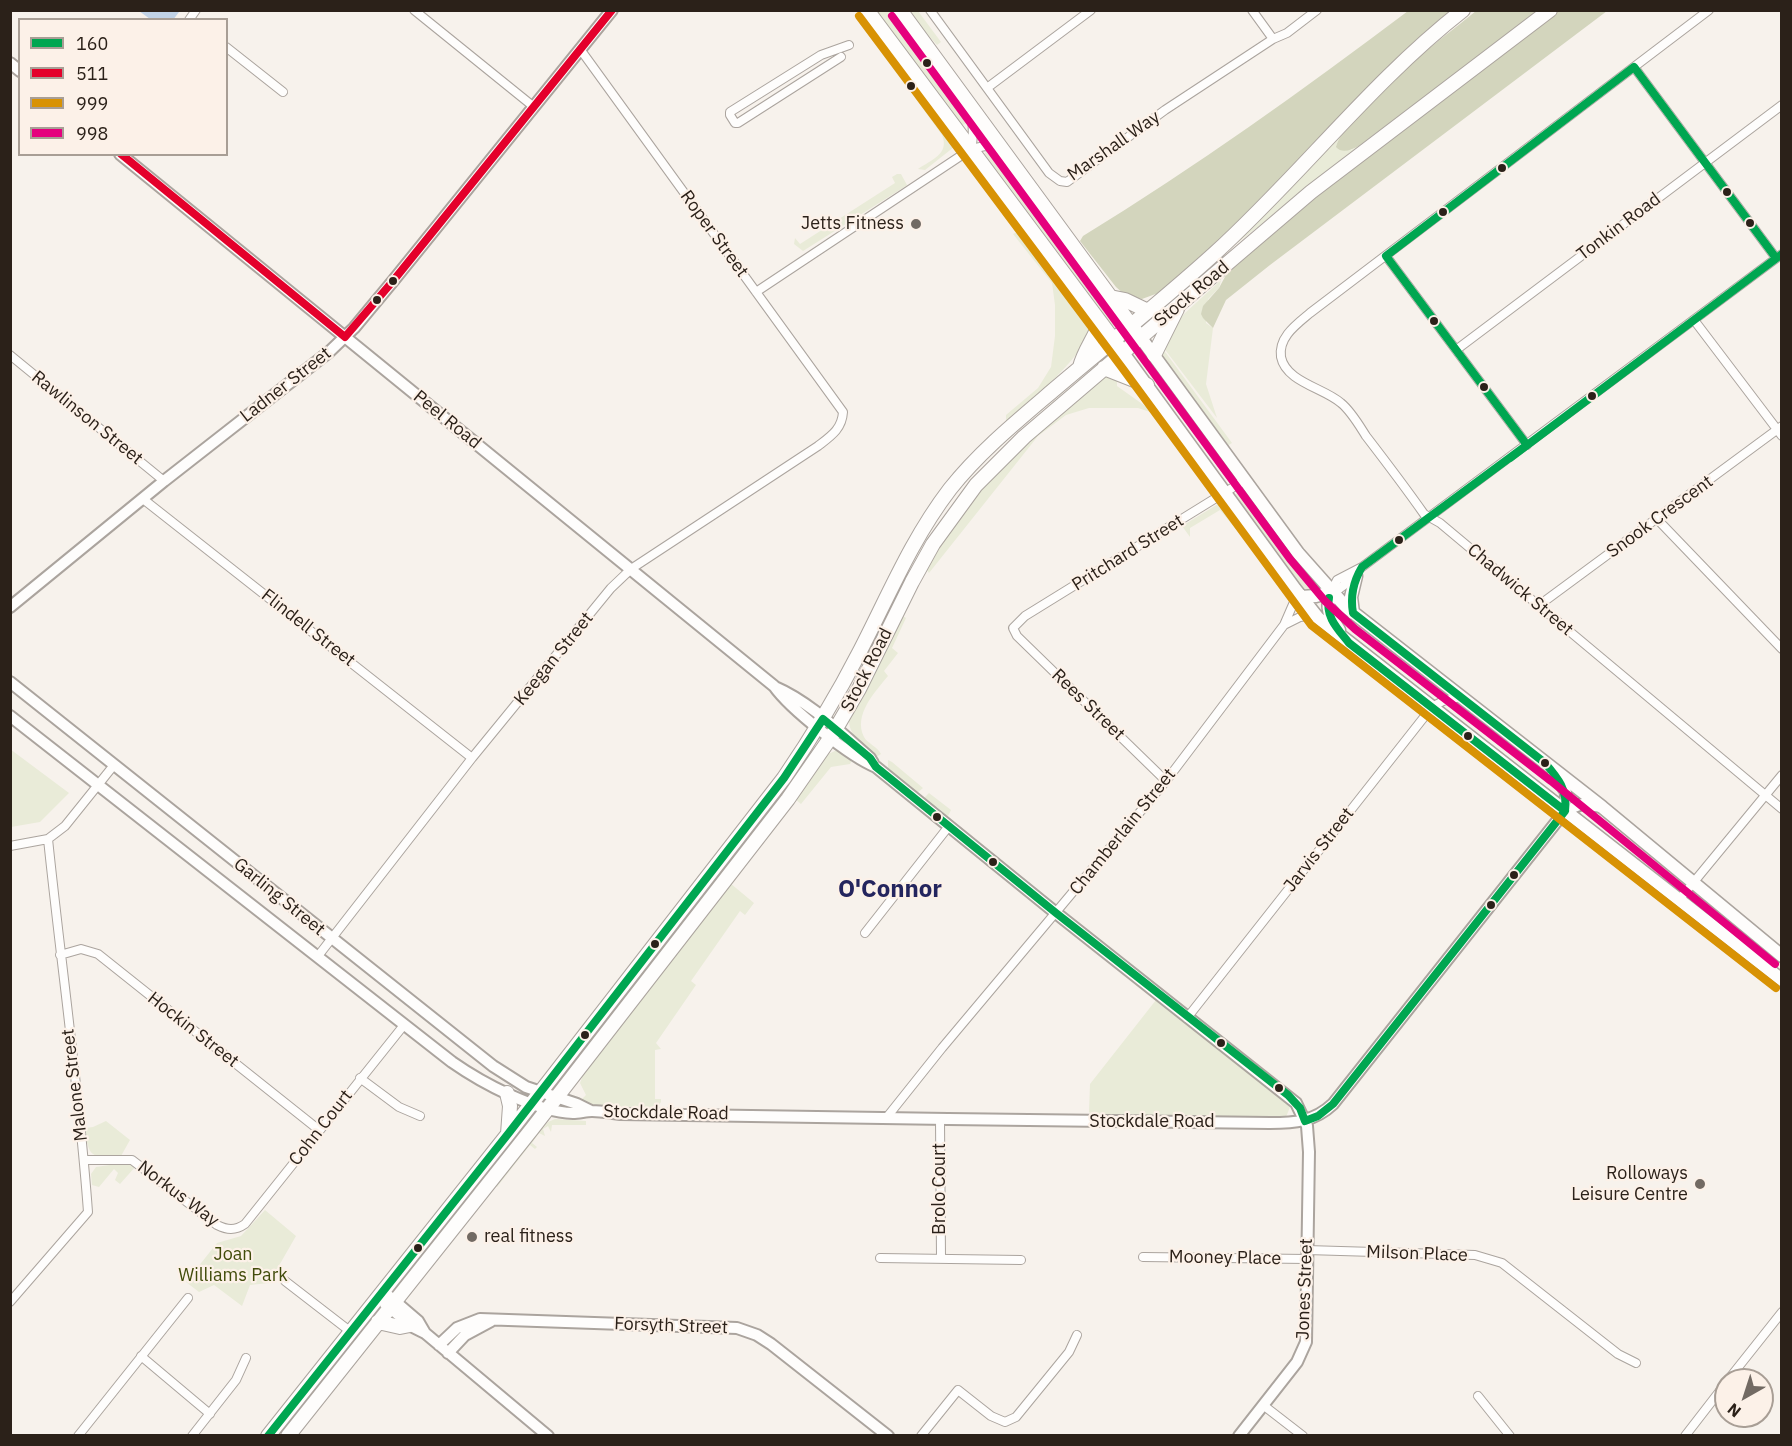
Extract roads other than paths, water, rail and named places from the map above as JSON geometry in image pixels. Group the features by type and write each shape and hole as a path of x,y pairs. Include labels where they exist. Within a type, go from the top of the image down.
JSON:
{"highway":[{"path":"867,10 1123,353"},
{"path":"900,10 1141,338"},
{"name":"Stock Road","path":"268,1436 508,1134 778,785 820,723 861,649 904,561 935,510 983,453 1232,237 1389,74 1463,10"},
{"name":"Stock Road","path":"288,1436 789,799 833,733 864,680 922,562 961,504 1005,455 1311,192 1550,10"},
{"path":"1110,297 1125,300 1148,311"},
{"path":"1154,355 1178,307"},
{"path":"1080,367 1084,353 1096,335 1100,323"},
{"path":"1104,368 1147,385"},
{"path":"507,1093 510,1106 508,1134"},
{"path":"378,1322 400,1327 410,1325"}],"main road":[{"path":"1141,338 1298,553 1353,614 1602,807 1782,956"},
{"path":"1123,353 1315,615 1782,980"},
{"path":"1353,614 1351,591 1359,572"},
{"path":"1298,593 1316,596 1331,592"},
{"path":"1331,592 1327,602 1328,610 1349,643"},
{"path":"1737,944 1740,936 1748,928"}],"street":[{"path":"414,10 534,107"},
{"name":"Ladner Street","path":"10,607 345,337 612,10"},
{"name":"Marshall Way","path":"930,10 1049,173 1060,181 1067,182 1165,110 1273,39 1287,33 1317,10"},
{"path":"987,88 1092,10"},
{"path":"1252,10 1273,39"},
{"path":"1527,445 1386,256 1709,10"},
{"path":"841,57 738,123 735,123 730,115 730,112 821,55 849,45"},
{"path":"228,49 283,92"},
{"name":"Roper Street","path":"580,50 843,412 843,420"},
{"path":"1331,592 1339,589 1431,516 1779,256 1705,163 1634,67"},
{"name":"Tonkin Road","path":"1456,350 1782,105"},
{"path":"971,149 974,134 971,120 973,109"},
{"path":"756,292 971,149 985,146 1003,150"},
{"name":"Peel Road","path":"122,156 774,686 787,692 820,723 870,758 876,767 1056,913 1296,1103 1305,1121"},
{"name":"Chadwick Street","path":"1386,256 1291,330 1284,340 1281,355 1285,368 1300,380 1324,391 1343,404 1424,514 1431,516 1782,809"},
{"path":"1694,320 1780,431"},
{"name":"Rawlinson Street","path":"10,355 164,481"},
{"name":"Keegan Street","path":"318,956 472,758 611,588 631,569 818,447 839,428 843,420"},
{"name":"Snook Crescent","path":"1538,606 1780,431"},
{"name":"Pritchard Street","path":"1013,628 1025,616 1245,480"},
{"name":"Flindell Street","path":"143,499 472,758"},
{"path":"1657,519 1782,649"},
{"name":"Chamberlain Street","path":"887,1117 1166,781 1284,625 1298,593"},
{"path":"1284,625 1300,617 1315,615"},
{"name":"Rees Street","path":"1013,628 1017,636 1166,781"},
{"name":"Garling Street","path":"10,682 331,939 493,1066 526,1087 536,1097"},
{"path":"1432,707 1443,700 1462,697"},
{"name":"Jarvis Street","path":"1187,1018 1432,707"},
{"name":"Garling Street","path":"10,716 458,1067 507,1093 552,1102"},
{"path":"1545,764 1564,788 1567,797 1564,811"},
{"path":"10,846 48,840 65,826 114,765"},
{"path":"1679,900 1782,775"},
{"path":"1564,811 1582,804 1602,807"},
{"name":"Stockdale Road","path":"552,1102 573,1113 591,1111 620,1114 1260,1123 1305,1121 1318,1116 1333,1104 1564,811"},
{"path":"865,933 949,826"},
{"name":"Malone Street","path":"10,1302 88,1212 48,840"},
{"name":"Hockin Street","path":"60,955 81,949 98,954 319,1130"},
{"name":"Cohn Court","path":"236,1229 245,1224 404,1025"},
{"path":"360,1078 399,1107 420,1116"},
{"name":"Brolo Court","path":"940,1119 940,1258"},
{"name":"Jones Street","path":"1239,1436 1297,1362 1306,1342 1310,1152 1305,1121"},
{"name":"Norkus Way","path":"84,1160 132,1160 217,1225 227,1229 236,1229"},
{"name":"Mooney Place","path":"1143,1257 1307,1255"},
{"name":"Milson Place","path":"1307,1255 1476,1255 1502,1263 1618,1354 1636,1363"},
{"name":"Brolo Court","path":"880,1258 1021,1260"},
{"path":"285,1281 351,1332"},
{"path":"380,1295 418,1322 425,1334"},
{"path":"78,1436 188,1298"},
{"path":"392,1304 410,1325 439,1345 548,1436"},
{"path":"1737,1368 1782,1312"},
{"name":"Forsyth Street","path":"439,1345 457,1328 480,1319 724,1327 746,1331 771,1344 888,1436"},
{"path":"448,1353 465,1335 491,1321"},
{"path":"921,1436 958,1390 991,1416 1005,1422 1016,1417 1069,1352 1077,1335"},
{"path":"141,1356 210,1414"},
{"path":"192,1436 236,1380 246,1358"},
{"path":"1478,1396 1510,1436"},
{"path":"1685,1436 1714,1398"},
{"path":"1263,1404 1303,1436"}],"water":[{"path":"177,10 179,12 174,18 149,18 139,11"}],"place":[{"name":"Jetts Fitness","path":"916,224"},
{"name":"Rolloways Leisure Centre","path":"1700,1184"},
{"name":"real fitness","path":"472,1237"}],"district":[{"name":"O'Connor","path":"890,890"}],"park label":[{"name":"Joan Williams Park","path":"233,1265"}]}
